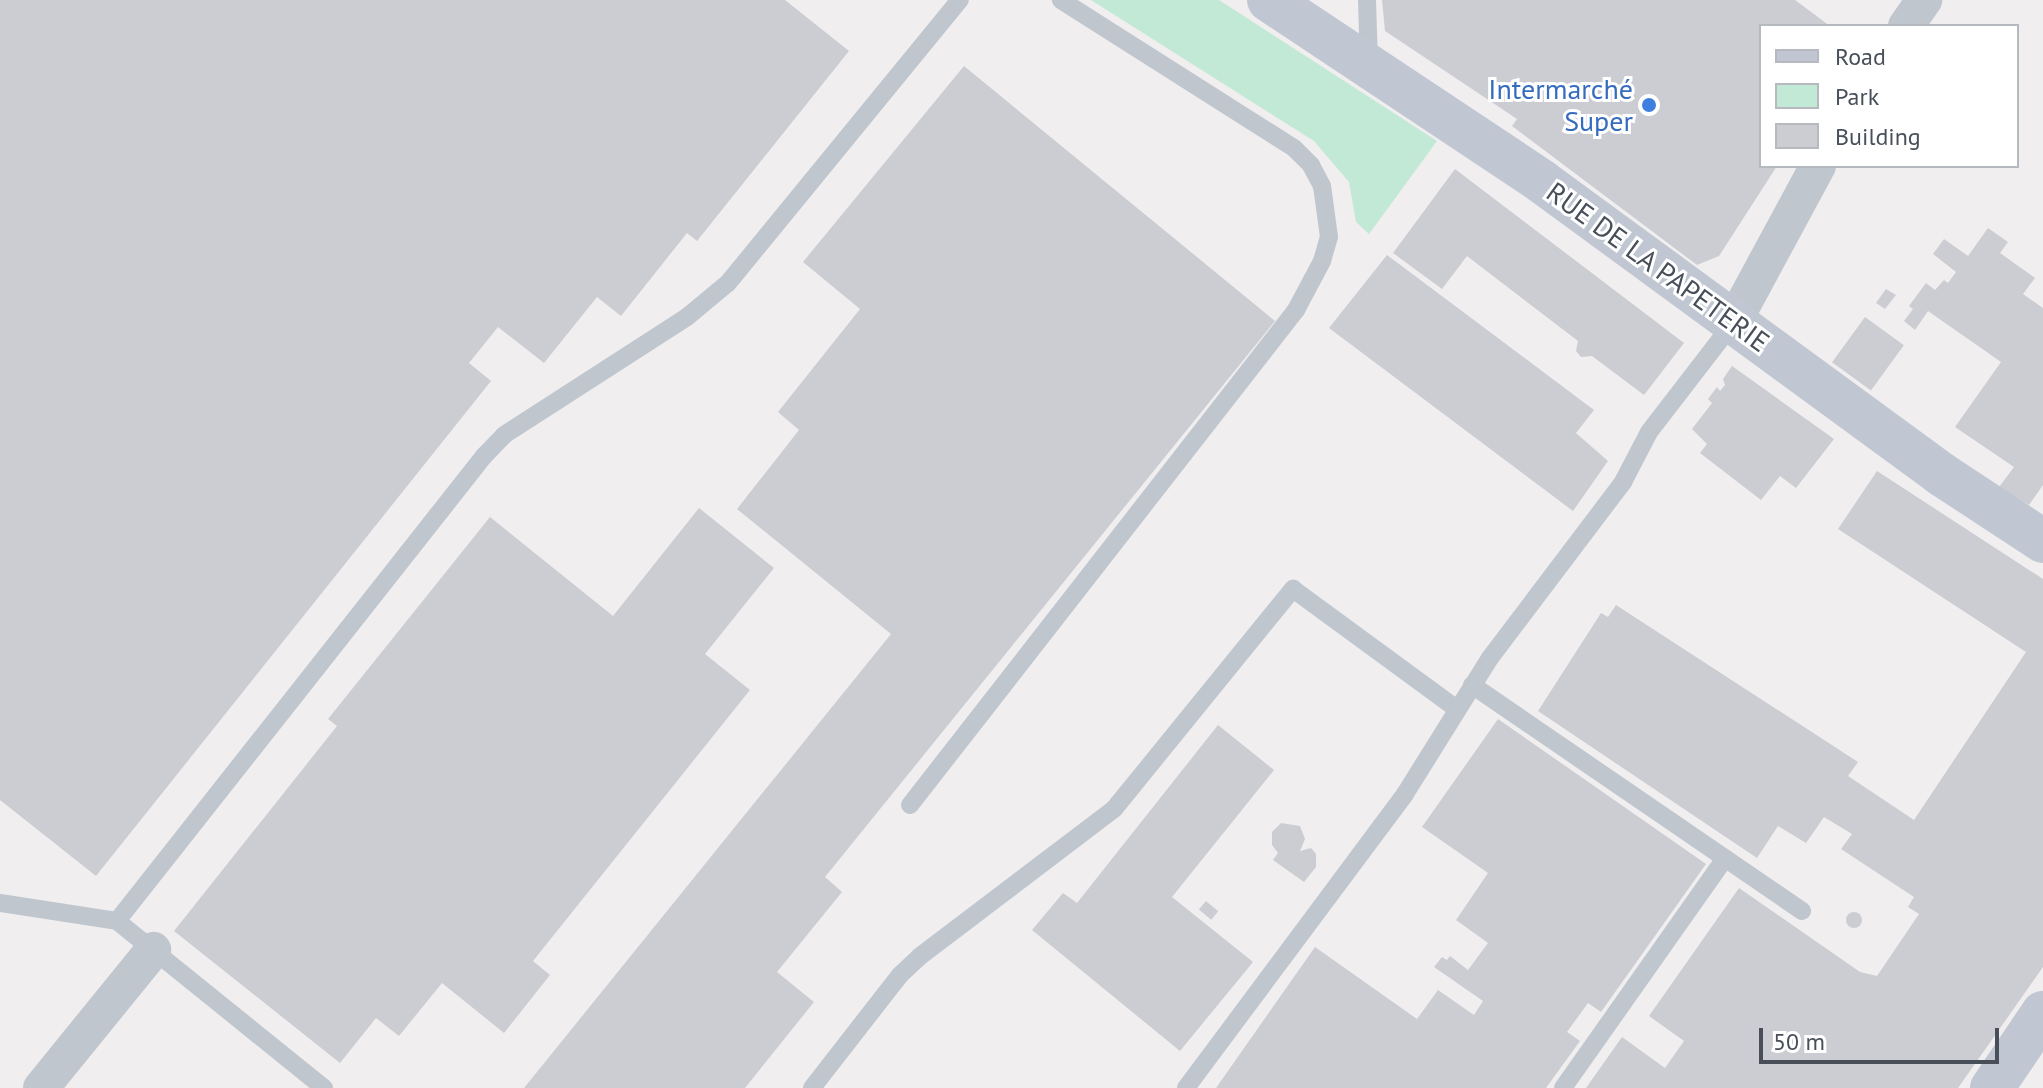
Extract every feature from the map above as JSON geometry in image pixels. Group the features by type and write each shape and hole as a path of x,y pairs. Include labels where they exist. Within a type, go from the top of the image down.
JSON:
{"street":[{"name":"RUE DE LA PAPETERIE","path":"1269,0 1541,181 1941,474 2043,541"},
{"path":"1907,24 1924,0"},
{"path":"1733,323 1817,168"},
{"path":"41,1088 153,950"},
{"path":"1992,1088 2043,1013"}],"lane":[{"path":"117,921 484,456 504,435 687,317 728,283 960,0"},
{"path":"910,805 1296,310 1322,261 1329,237 1322,186 1311,165 1294,148 1061,0"},
{"path":"1367,0 1369,65"},
{"path":"1186,1088 1405,794 1472,685 1623,482 1649,432 1733,323"},
{"path":"812,1088 900,975 919,957 1114,809 1293,589 1457,709"},
{"path":"1472,685 1802,911"},
{"path":"1563,1088 1725,858"},
{"path":"0,903 117,921 324,1088"}],"green space":[{"path":"1091,0 1219,0 1437,141 1369,234 1356,222 1349,182 1314,141"}],"building":[{"path":"0,0 785,0 849,51 697,241 687,233 621,316 597,297 544,363 498,327 469,363 491,381 96,876 0,800"},
{"name":"Intermarché Super","path":"1382,0 1795,0 1827,24 1759,24 1759,168 1776,168 1719,256 1697,265 1512,126 1517,119 1385,31"},
{"path":"964,66 1275,321 825,877 842,892 777,972 814,1002 745,1088 524,1088 891,634 737,509 799,430 778,412 860,309 803,262"},
{"path":"1455,169 1684,343 1644,395 1592,356 1581,357 1576,351 1578,341 1467,256 1442,289 1393,253"},
{"path":"1988,228 2008,242 2000,253 2035,278 2023,294 2043,308 2043,485 2029,505 1999,487 2014,467 1955,427 2001,362 1928,311 1915,330 1904,321 1913,309 1909,306 1926,283 1935,290 1944,280 1948,283 1956,272 1933,254 1944,239 1968,256"},
{"path":"1387,255 1594,410 1576,433 1608,461 1573,511 1329,328"},
{"path":"1886,289 1896,295 1885,309 1876,303"},
{"path":"1865,317 1904,345 1871,391 1832,362"},
{"path":"1732,366 1834,439 1796,488 1780,476 1761,500 1700,453 1707,444 1692,429 1712,403 1708,399 1717,387 1720,391 1725,385 1723,379"},
{"path":"1877,471 2043,579 2043,967 1958,1088 1586,1088 1622,1037 1665,1068 1684,1041 1649,1016 1739,888 1860,972 1877,976 1919,914 1908,907 1914,897 1841,849 1852,834 1824,817 1806,843 1778,826 1757,858 1538,711 1601,613 1608,617 1616,605 1858,762 1848,776 1914,820 2026,652 1838,529"},
{"path":"699,508 774,568 705,654 750,690 533,961 550,975 504,1033 442,983 399,1036 376,1018 340,1063 174,931 337,726 328,719 490,517 613,616"},
{"path":"1498,719 1706,864 1601,1012 1588,1003 1567,1032 1580,1041 1546,1088 1216,1088 1315,947 1417,1019 1438,990 1474,1015 1483,1001 1434,967 1442,957 1447,960 1450,956 1468,970 1488,943 1456,920 1488,873 1422,827"},
{"path":"1218,725 1274,770 1172,897 1253,962 1180,1051 1032,930 1063,893 1077,903"},
{"path":"1281,823 1300,826 1305,839 1300,851 1311,848 1316,854 1316,867 1304,882 1273,860 1278,853 1272,845 1272,832"},
{"path":"1206,901 1218,911 1211,920 1199,909"},
{"path":"1854,912 1862,920 1854,928 1846,920"}],"place":[{"name":"Intermarché Super","path":"1649,105"}]}
